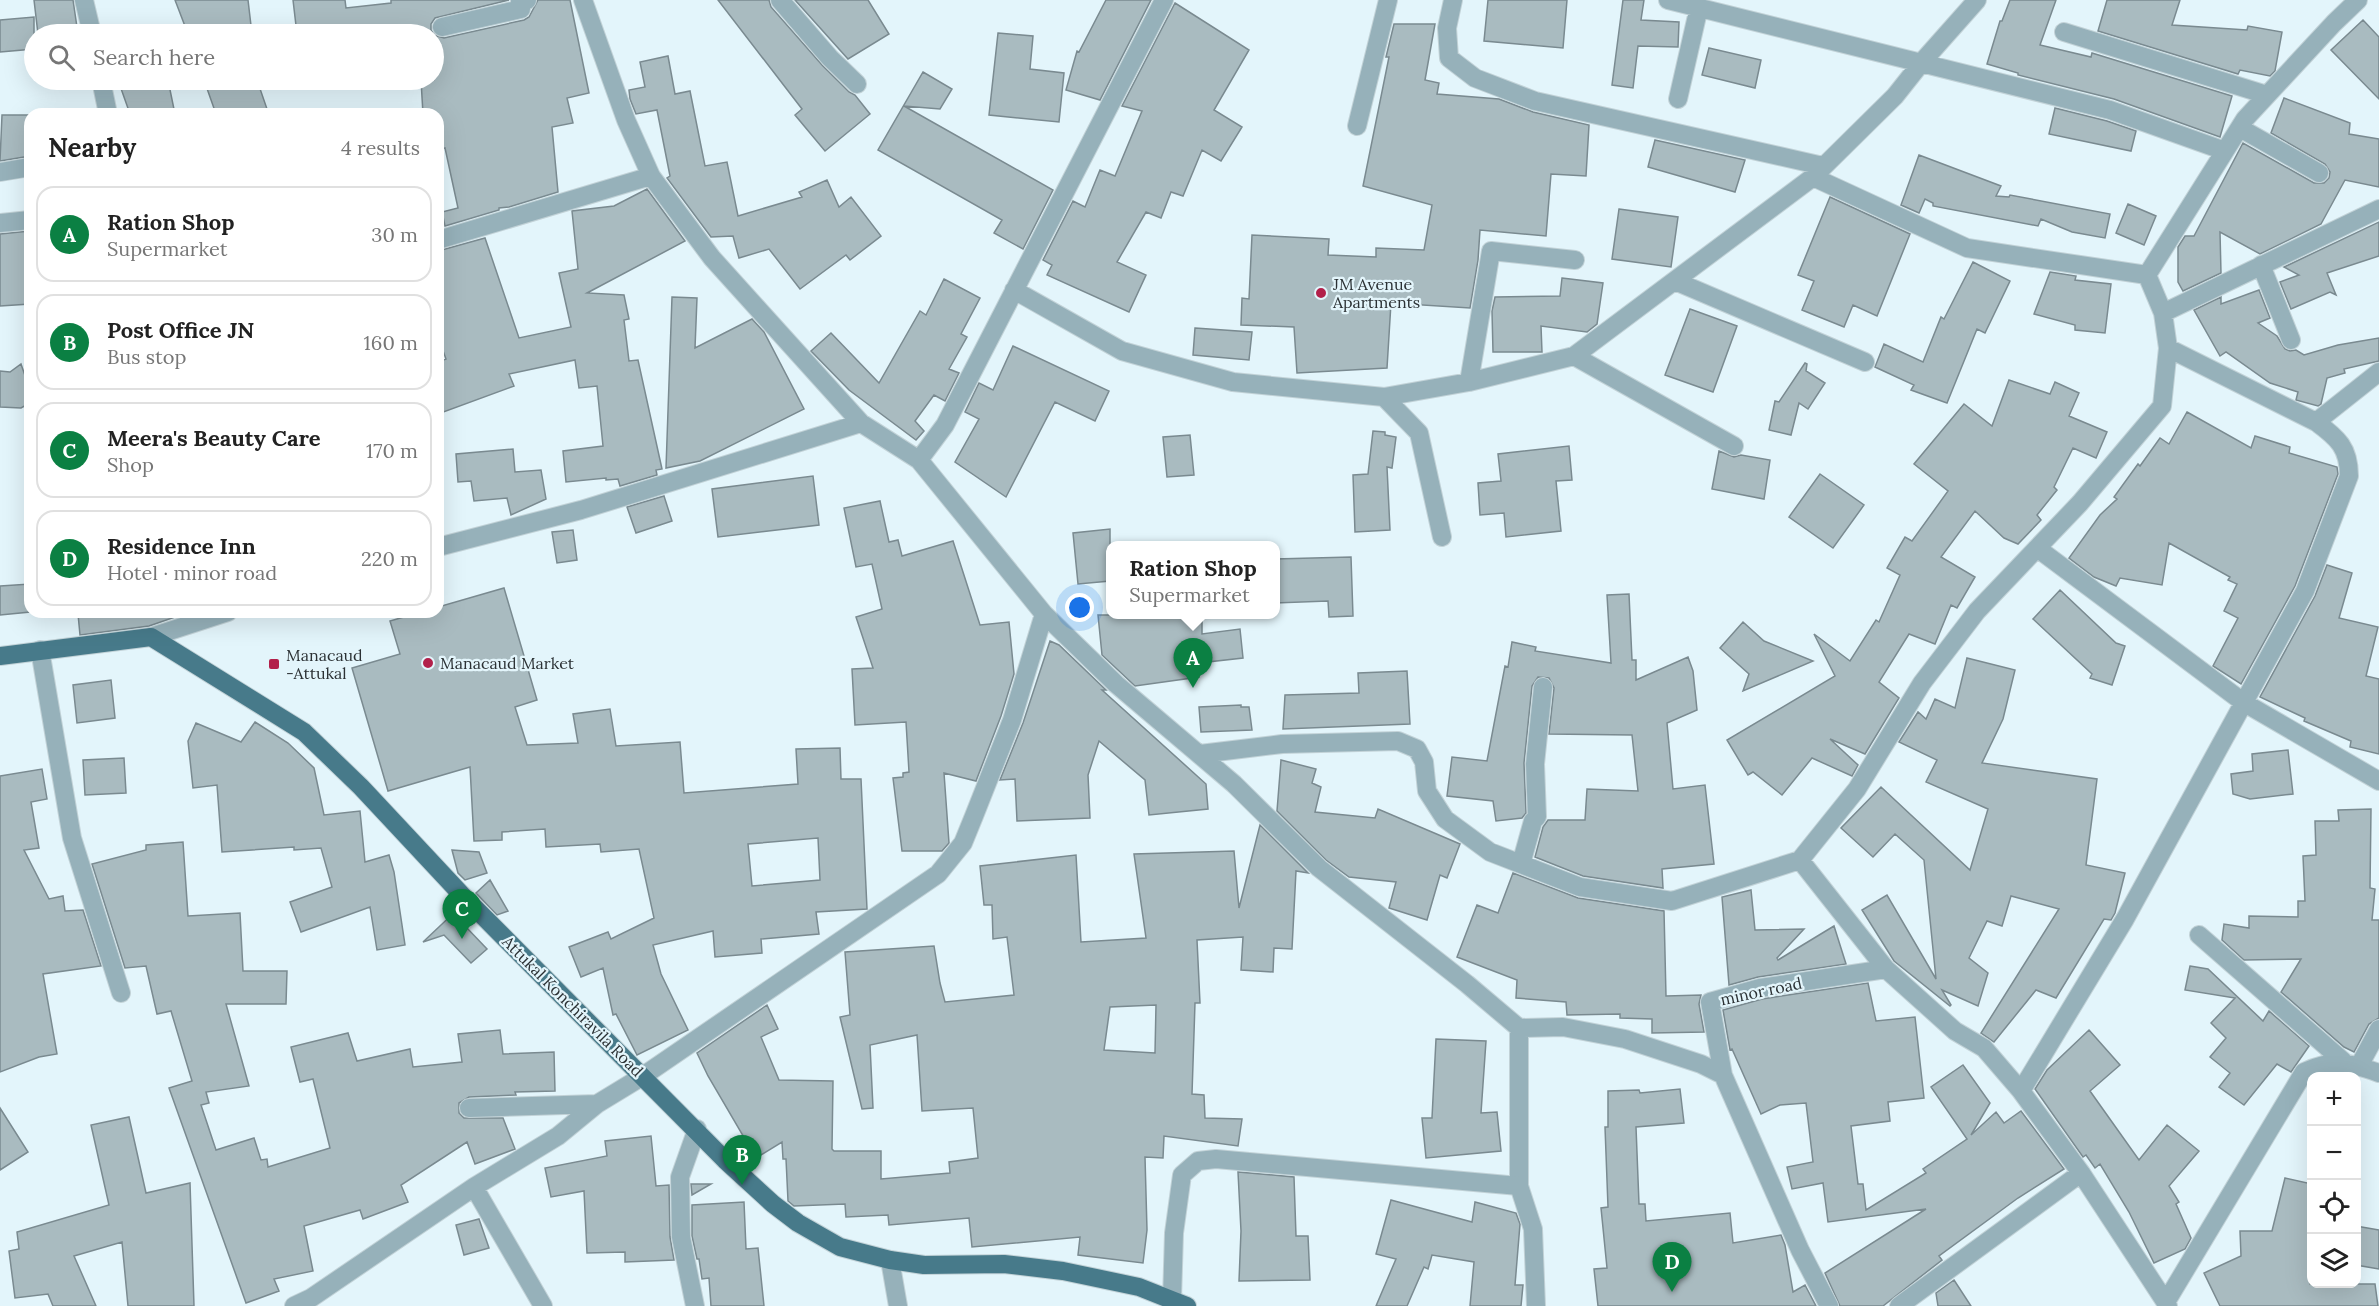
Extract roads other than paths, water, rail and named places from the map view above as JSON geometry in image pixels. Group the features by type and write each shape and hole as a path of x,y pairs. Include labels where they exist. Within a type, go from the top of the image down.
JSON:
{"main road":[{"path":"0,656 151,637"},
{"name":"Attukal Konchiravila Road","path":"151,637 304,732 361,787 461,894 697,1129 725,1160 773,1204 798,1223 840,1246 890,1260 924,1265 1004,1264 1063,1271 1139,1287 1179,1303"}],"street":[{"path":"84,0 90,24"},
{"path":"444,27 521,9 520,1 527,0"},
{"path":"583,0 626,120 651,176 712,258 861,423 919,460 1044,614 1116,684 1234,784 1319,868 1467,984 1519,1028 1563,1027 1625,1039 1701,1064 1723,1076 1800,1250 1829,1306"},
{"path":"780,0 830,58 857,84"},
{"path":"919,460 945,425 1164,0"},
{"path":"1357,126 1388,0"},
{"path":"1453,0 1447,28 1449,58 1475,78 1535,101 1818,172 1967,248 2147,275"},
{"path":"1668,0 2110,110 2225,151"},
{"path":"1014,290 1122,351 1233,382 1384,397 1469,382 1574,356 1818,172 1895,96 1977,0"},
{"path":"2147,275 2240,128 2267,95 2358,0"},
{"path":"1678,99 1699,8"},
{"path":"2064,32 2267,95"},
{"path":"103,90 107,108"},
{"path":"2240,128 2319,173"},
{"path":"0,172 24,168"},
{"path":"444,238 651,176"},
{"path":"2163,313 2379,209"},
{"path":"0,223 24,221"},
{"path":"1469,382 1491,251 1575,260"},
{"path":"2261,265 2291,340"},
{"path":"1200,754 1282,744 1398,741 1417,749 1424,762 1427,791 1445,819 1490,852 1580,887 1672,901 1800,860 1857,789 1922,683 1977,611 2080,503 2162,406 2168,348 2163,313 2147,275"},
{"path":"1675,281 1865,362"},
{"path":"2021,1091 2125,919 2305,591 2349,476 2349,459 2336,437 2316,422 2168,348"},
{"path":"1574,356 1734,446"},
{"path":"2316,422 2379,372"},
{"path":"1384,397 1419,433 1442,537"},
{"path":"444,545 581,510 861,423"},
{"path":"2037,548 2243,702 2379,782"},
{"path":"294,1306 311,1298 474,1186 558,1136 597,1104 643,1076 938,874 963,843 1012,720 1044,614"},
{"path":"151,637 210,618"},
{"path":"40,650 72,838 121,993"},
{"path":"1521,864 1533,821 1537,817 1535,764 1543,687"},
{"path":"1800,860 1886,969 1955,1031 1984,1048 2021,1091 2081,1173 2167,1304 2304,1072 2324,1064 2351,1064 2379,1073"},
{"path":"2199,935 2351,1064"},
{"name":"minor road","path":"1723,1076 1710,1002 1760,988 1886,969"},
{"path":"1519,1028 1519,1186 1533,1229 1536,1306"},
{"path":"2351,1064 2379,1029"},
{"path":"469,1108 597,1104"},
{"path":"695,1306 681,1237 680,1177 697,1129"},
{"path":"1179,1303 1174,1233 1182,1175 1198,1161 1216,1159 1519,1186"},
{"path":"1899,1306 2081,1173"},
{"path":"474,1186 543,1306"},
{"path":"890,1260 898,1306"}],"place":[{"name":"JM Avenue Apartments","path":"1321,293"},
{"name":"Manacaud Market","path":"428,663"},
{"name":"Manacaud -Attukal","path":"274,664"},
{"name":"Ration Shop","path":"1193,688"},
{"name":"Meera's Beauty Care","path":"462,939"},
{"name":"Post Office JN","path":"742,1185"},
{"name":"Residence Inn","path":"1672,1292"}]}
